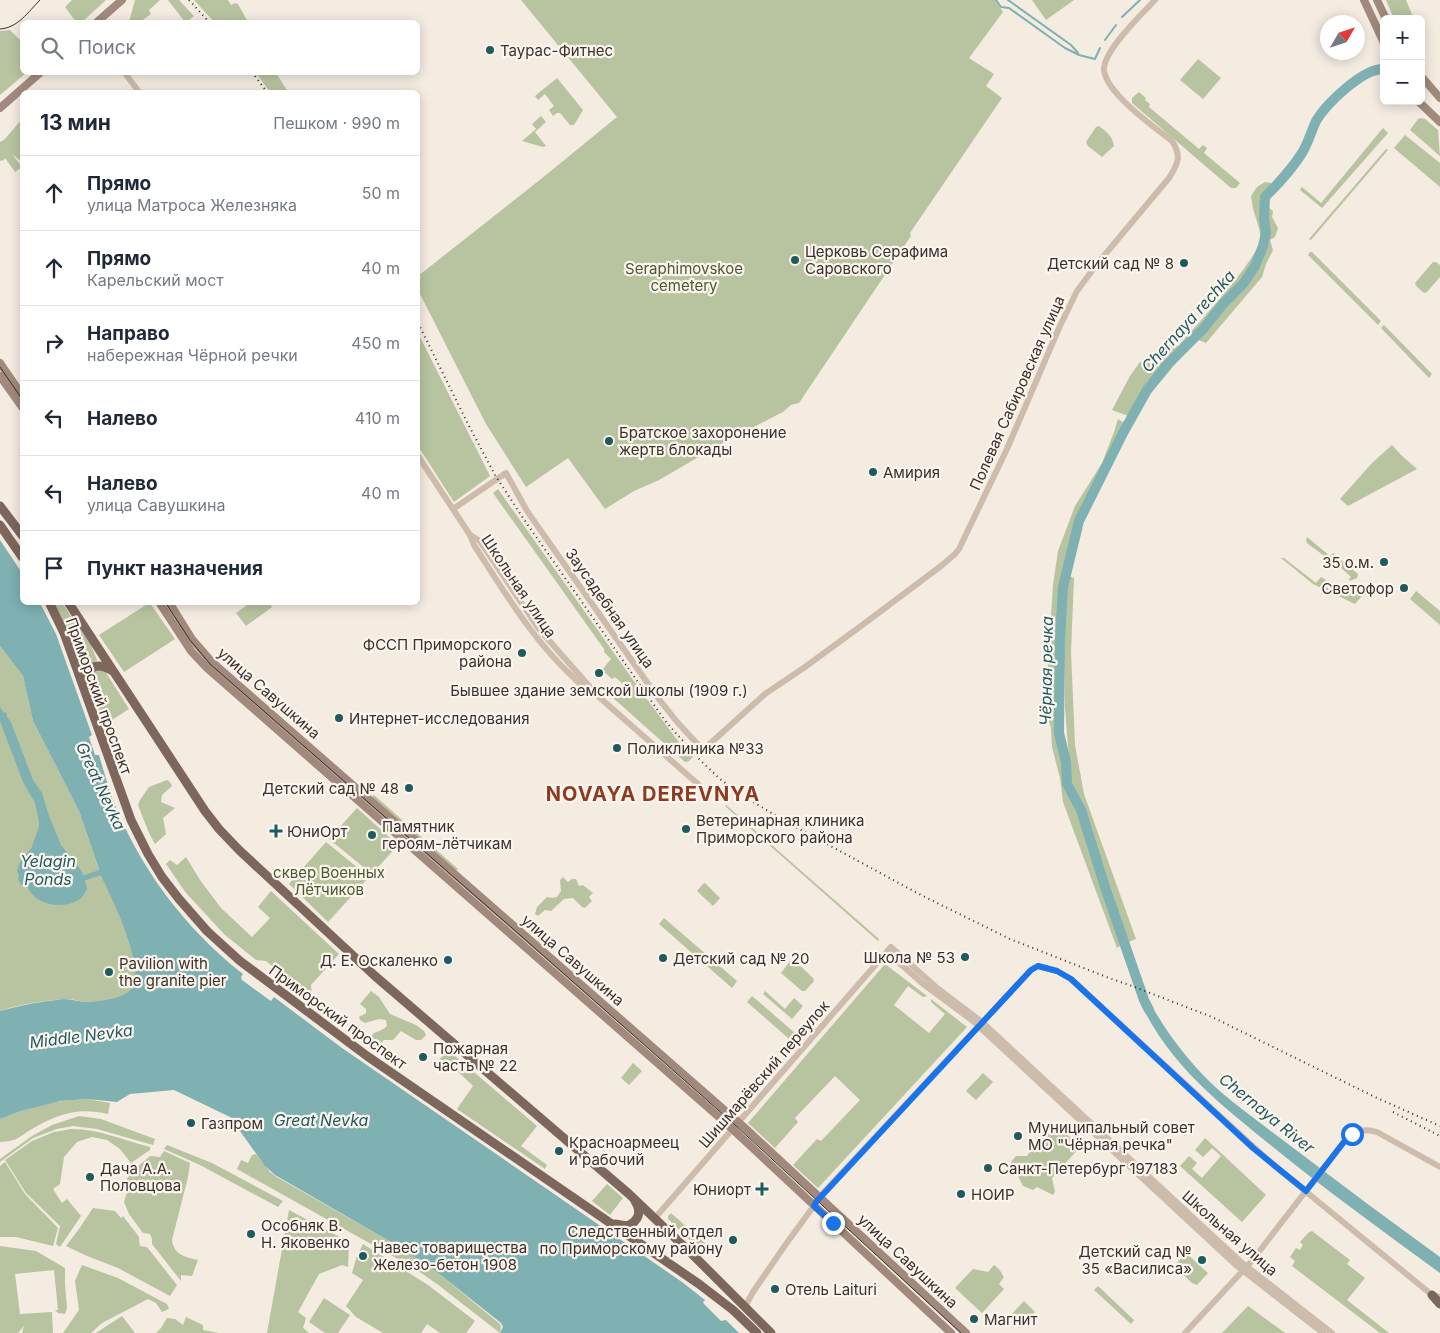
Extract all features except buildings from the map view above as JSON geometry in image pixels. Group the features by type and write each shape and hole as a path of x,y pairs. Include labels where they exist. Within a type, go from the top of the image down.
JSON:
{"main road":[{"path":"99,20 122,0"},
{"path":"1364,0 1380,34"},
{"path":"1377,0 1384,15"},
{"path":"20,90 38,75"},
{"path":"1425,81 1440,98"},
{"path":"0,108 20,90"},
{"path":"1422,105 1440,122"},
{"path":"0,363 20,392"},
{"path":"0,376 20,404"},
{"path":"0,506 20,532"},
{"path":"0,525 20,554"},
{"name":"Приморский проспект","path":"50,605 64,633 83,684 124,805 162,877 207,931 247,966 359,1050 716,1297 757,1333"},
{"name":"Приморский проспект","path":"70,605 205,811 239,850 375,976 656,1218 771,1333"},
{"name":"улица Савушкина","path":"167,605 212,662 738,1122 966,1333"},
{"name":"улица Савушкина","path":"167,605 192,651 207,668 732,1129 951,1333"},
{"path":"83,684 86,674 92,667 101,666 112,670"},
{"path":"612,1224 627,1226 632,1224 638,1217 639,1209 629,1194"},
{"path":"1436,1296 1440,1304"}],"street":[{"name":"Полевая Сабировская улица","path":"703,750 765,694 865,624 941,566 959,549 1007,449 1059,328 1078,291 1097,264 1169,178 1177,164 1177,148 1172,141 1123,100 1110,86 1104,71 1110,53 1128,29 1155,0"},
{"path":"126,75 138,90"},
{"name":"Школьная улица","path":"420,459 533,634 561,666 587,690 591,690 699,785"},
{"name":"Заусадебная улица","path":"453,509 506,473 527,511 658,698 703,750"},
{"name":"Школьная улица","path":"889,950 932,983 980,1024 1244,1269 1323,1333"},
{"name":"Шишмарёвский переулок","path":"656,1218 889,950"},
{"path":"745,1307 820,1197 980,1024 1031,970 1038,966 1057,971 1071,979 1253,1148 1308,1188 1436,1296"},
{"path":"1185,1333 1244,1269 1352,1134 1366,1130 1377,1132 1440,1167"},
{"name":"Школьная улица","path":"1244,1269 1332,1333"}],"green space":[{"path":"72,0 106,0 84,20 75,20 65,7"},
{"path":"135,0 160,0 149,10 151,14 143,20 130,20"},
{"path":"168,0 179,0 194,16 189,20 183,20"},
{"path":"194,0 228,0 231,5 238,4 247,20 212,20"},
{"name":"Seraphimovskoe cemetery","path":"521,0 995,0 1003,12 969,58 994,74 986,86 1002,98 910,233 911,236 799,403 791,405 783,412 721,444 659,480 634,491 605,509 568,458 526,487 486,424 420,294 420,274 617,117"},
{"path":"1032,0 1074,0 1046,20"},
{"path":"1386,0 1406,0 1412,15 1392,15"},
{"path":"10,30 20,40 20,75 24,75 0,95 0,31"},
{"path":"1198,59 1221,78 1203,99 1180,80"},
{"path":"257,75 277,75 287,90 269,90"},
{"path":"557,78 583,110 574,125 570,125 560,113 553,116 549,110 554,106 545,94 538,100 535,96"},
{"path":"1139,92 1150,104 1149,107 1199,149 1203,145 1207,148 1204,153 1240,183 1236,188 1231,188 1132,103 1132,98"},
{"path":"541,116 546,122 535,132 546,146 543,147 522,141 536,129 532,124"},
{"path":"1420,118 1425,119 1438,130 1440,156 1410,130"},
{"path":"20,121 20,160 12,154 20,164 20,168 15,172 5,158 0,161 0,142"},
{"path":"1099,126 1111,137 1114,146 1102,157 1088,146 1086,142 1096,127"},
{"path":"1383,128 1388,133 1322,208 1300,190 1302,187 1321,203"},
{"path":"1405,135 1440,163 1440,187 1394,148"},
{"path":"1386,149 1388,150 1311,240 1309,239"},
{"path":"1265,182 1271,183 1274,189 1266,198 1268,207 1273,211 1272,217 1278,228 1275,237 1270,240 1273,250 1262,277 1206,343 1196,339 1151,393 1134,418 1112,410 1130,376 1140,362 1151,363 1164,344 1178,346 1249,262 1260,240 1251,196 1257,187"},
{"path":"1310,252 1381,321 1378,325 1308,255"},
{"path":"1433,262 1440,265 1440,277 1424,293 1415,283"},
{"path":"1384,325 1432,374 1429,378 1381,328"},
{"path":"420,337 490,476 454,502 420,449"},
{"path":"1118,419 1126,424 1078,520 1062,585 1058,644 1057,732 1065,762 1065,785 1079,810 1123,944 1117,948 1063,802 1060,778 1052,747 1051,728 1045,708 1053,585 1058,551 1075,506 1102,463"},
{"path":"1392,445 1417,469 1348,506 1340,499 1372,463"},
{"path":"498,489 643,694 678,741 693,757 689,761 685,762 612,697 623,684 615,677 612,679 602,670 611,659 604,652 604,649 493,493"},
{"path":"1307,537 1330,556 1333,553 1358,574 1357,578 1350,581 1351,577 1340,567 1334,568 1330,560 1308,544 1306,541"},
{"path":"1281,558 1284,558 1316,583 1321,577 1326,580 1323,585 1331,590 1334,585 1343,587 1370,585 1370,587 1355,604 1313,584"},
{"path":"1069,576 1074,578 1071,652 1075,745 1084,794 1136,939 1128,942 1083,806 1071,784 1065,708 1064,649 1066,595"},
{"path":"1416,591 1440,611 1440,625 1410,599"},
{"path":"55,605 63,605 91,645 97,661 82,668 68,631"},
{"path":"146,605 151,605 175,639 124,672 99,635"},
{"path":"247,605 270,605 272,607 246,626 236,613"},
{"path":"0,646 23,676 33,721 79,811 99,869 98,871 120,916 132,951 135,967 135,981 130,990 122,996 87,1002 68,999 51,1000 25,1004 0,1011"},
{"path":"94,669 105,671 129,709 103,726 88,679"},
{"path":"167,780 172,786 162,795 161,802 175,808 163,818 166,834 155,844 138,805 149,787"},
{"path":"374,795 458,869 456,871 371,798"},
{"path":"725,806 879,939 878,941"},
{"name":"сквер Военных Лётчиков","path":"357,808 398,845 372,874 329,839"},
{"name":"сквер Военных Лётчиков","path":"326,842 369,877 328,922 289,884"},
{"path":"186,857 221,908 252,937 270,918 258,907 271,891 339,954 311,985 312,1001 289,985 286,977 266,961 256,960 225,935 186,893 166,864 170,860 177,865"},
{"path":"563,877 568,882 576,879 579,886 583,885 593,893 589,897 592,901 585,908 573,898 564,899 551,911 545,910 538,916 535,914 537,907 547,897 557,897 561,891 560,880"},
{"path":"705,883 720,898 713,906 697,891"},
{"path":"664,918 737,981 732,988 659,924"},
{"path":"794,960 813,978 814,981 805,991 802,991 781,973 790,961"},
{"path":"885,964 927,996 923,997 908,986 894,1005 929,1033 945,1014 931,1002 931,999 967,1027 818,1188 793,1165 817,1139 821,1141 860,1100 835,1076 795,1118 798,1122 775,1148 748,1123"},
{"path":"371,991 379,997 390,1014 416,1025 426,1035 421,1040 416,1040 401,1031 393,1040 384,1040 374,1049 369,1046 368,1043 372,1036 387,1026 386,1020 379,1019 365,1023 360,1020 359,1017 366,1013 366,1009 360,1004"},
{"path":"765,991 785,1009 794,998 803,1006 792,1019 763,994"},
{"path":"752,996 802,1039 796,1045 747,1002"},
{"path":"448,1050 537,1126 521,1146 547,1165 545,1169 457,1109 473,1086 445,1059 442,1063 439,1060"},
{"path":"633,1063 642,1071 629,1085 621,1078"},
{"path":"983,1073 993,1082 976,1100 966,1091"},
{"path":"87,1099 110,1103 108,1114 87,1111 68,1113 32,1129 14,1140 0,1142 0,1119 42,1105"},
{"path":"79,1116 101,1119 155,1139 153,1145 97,1129 73,1126 57,1129 33,1138 0,1162 0,1159 32,1136 52,1125"},
{"path":"1050,1127 1057,1133 1068,1135 1080,1147 1052,1178 1055,1192 1053,1195 1037,1187 1033,1190 1023,1186 1011,1162 1016,1156 1027,1156 1040,1136"},
{"path":"71,1129 111,1135 150,1147 150,1150 131,1163 120,1149 107,1140 92,1137 77,1142 64,1157 60,1184 53,1189 62,1203 67,1199 81,1216 60,1247 56,1244 60,1226 26,1193 5,1160 32,1141 54,1132"},
{"path":"1205,1138 1266,1195 1242,1222 1180,1166 1189,1156 1197,1163 1192,1169 1202,1178 1221,1156 1212,1148 1203,1157 1195,1150"},
{"path":"167,1145 212,1163 283,1201 278,1207 200,1165 164,1149"},
{"path":"164,1151 190,1163 172,1240 178,1252 198,1260 192,1276 181,1275 181,1281 152,1244 150,1234 143,1233 129,1214 124,1202 127,1192 124,1182 150,1156 160,1157"},
{"path":"256,1154 275,1176 396,1245 438,1273 500,1324 500,1333 414,1268 237,1169 241,1160 248,1163 252,1155"},
{"path":"5,1162 25,1194 58,1228 53,1246 16,1237 0,1237 0,1166"},
{"path":"607,1184 623,1198 610,1215 592,1201"},
{"path":"93,1208 115,1211 121,1218 123,1216 139,1237 140,1246 147,1247 177,1285 170,1296 118,1268 66,1246"},
{"path":"289,1210 349,1242 348,1267 342,1265 319,1274 298,1312 306,1318 303,1328 309,1333 267,1333"},
{"path":"671,1213 714,1251 714,1254 698,1248 668,1219"},
{"path":"1312,1231 1350,1260 1347,1264 1365,1278 1347,1300 1389,1333 1380,1333 1292,1266 1295,1261 1290,1257 1296,1248 1300,1250 1303,1245 1300,1242"},
{"path":"363,1244 428,1285 475,1321 466,1333 440,1333 427,1324 421,1333 383,1333 356,1317 346,1306 363,1280 352,1273"},
{"path":"0,1246 36,1251 65,1268 67,1308 65,1314 58,1313 55,1310 58,1310 54,1270 15,1274 20,1314 52,1312 53,1333 22,1333 24,1326 18,1333 0,1333"},
{"path":"1186,1253 1208,1273 1197,1285 1192,1283 1174,1266"},
{"path":"82,1265 118,1278 167,1304 169,1309 162,1312 156,1303 148,1299 102,1323 91,1333 63,1333 79,1310 75,1281"},
{"path":"994,1265 1004,1277 999,1284 1004,1289 982,1313 955,1288 973,1269 988,1272"},
{"path":"1098,1286 1134,1320 1131,1324 1094,1290"},
{"path":"324,1298 350,1315 338,1333 325,1333 309,1322"},
{"path":"1024,1301 1035,1312 1021,1328 1009,1317"},
{"path":"1248,1306 1285,1333 1222,1333"},
{"path":"122,1316 135,1333 96,1333"},
{"path":"186,1317 203,1325 203,1330 219,1333 156,1333 167,1318 175,1319 183,1325"}],"water":[{"name":"Great Nevka","path":"0,540 20,570 20,605 41,605 56,634 92,735 89,737 95,755 99,755 111,795 122,821 149,871 182,916 201,937 243,974 242,980 271,1001 274,997 342,1048 682,1282 705,1300 704,1304 721,1321 726,1320 739,1333 500,1333 503,1327 501,1323 438,1273 396,1245 275,1175 265,1166 230,1117 174,1090 130,1094 117,1102 87,1099 60,1101 21,1111 0,1119 0,1011 56,1000 67,999 87,1002 121,996 130,990 134,980 134,967 126,933 98,871 99,869 79,811 33,721 23,676 0,646"},
{"name":"Yelagin Ponds","path":"0,707 4,713 6,712 11,722 33,780 42,793 61,845 81,870 87,889 79,900 64,905 49,904 37,898 18,880 19,875 17,871 21,860 31,849 39,827 39,821 35,803 23,782 0,721"},
{"path":"1139,1000 1149,1001 1181,1050 1222,1093 1440,1257 1440,1273 1314,1179 1215,1098 1180,1063 1165,1044"}],"waterway":[{"path":"996,0 1001,7 1009,8 1065,48 1079,55 1095,59 1100,48"},
{"path":"1008,0 1071,45 1078,53"},
{"path":"1122,17 1140,0"},
{"path":"1105,40 1116,25"},
{"name":"Чёрная речка","path":"1149,1010 1105,887 1081,810 1067,784 1066,762 1059,733 1060,639 1063,587 1079,521 1147,390 1168,364 1204,328 1223,304 1243,284 1255,266 1266,233 1264,218 1265,197 1298,159 1316,121 1336,97 1366,74 1380,69"},
{"path":"84,878 99,873"}],"tram line":[{"path":"20,20 40,0"},
{"path":"0,29 12,26 20,20"},
{"path":"0,367 20,396"},
{"path":"167,605 190,640 210,664 735,1125 961,1333"}],"railway":[{"path":"189,0 207,20"},
{"path":"254,75 266,90"},
{"path":"420,327 495,475 523,518 666,722 720,779 743,796 790,824 919,894 1010,939 1212,1017 1375,1097 1440,1126"},
{"path":"1393,1112 1440,1136"}],"place":[{"name":"Таурас-Фитнес","path":"490,50"},
{"name":"Церковь Серафима Саровского","path":"795,260"},
{"name":"Детский сад № 8","path":"1184,263"},
{"name":"Братское захоронение жертв блокады","path":"609,441"},
{"name":"Амирия","path":"873,472"},
{"name":"35 о.м.","path":"1384,562"},
{"name":"Светофор","path":"1404,588"},
{"name":"ФССП Приморского района","path":"522,653"},
{"name":"Бывшее здание земской школы (1909 г.)","path":"599,673"},
{"name":"Интернет-исследования","path":"339,718"},
{"name":"Поликлиника №33","path":"617,748"},
{"name":"Детский сад № 48","path":"409,788"},
{"name":"Ветеринарная клиника Приморского района","path":"686,829"},
{"name":"ЮниОрт","path":"276,831"},
{"name":"Памятник героям-лётчикам","path":"372,835"},
{"name":"Школа № 53","path":"965,957"},
{"name":"Детский сад № 20","path":"663,958"},
{"name":"Д. Е. Оскаленко","path":"448,960"},
{"name":"Pavilion with the granite pier","path":"109,972"},
{"name":"Пожарная часть № 22","path":"423,1057"},
{"name":"Газпром","path":"191,1123"},
{"name":"Муниципальный совет МО \"Чёрная речка\"","path":"1018,1136"},
{"name":"Красноармеец и рабочий","path":"559,1151"},
{"name":"Санкт-Петербург 197183","path":"988,1168"},
{"name":"Дача А.А. Половцова","path":"90,1177"},
{"name":"Юниорт","path":"762,1189"},
{"name":"НОИР","path":"961,1194"},
{"name":"Особняк В. Н. Яковенко","path":"251,1234"},
{"name":"Следственный отдел по Приморскому району","path":"733,1240"},
{"name":"Навес товарищества Железо-бетон 1908","path":"363,1256"},
{"name":"Детский сад № 35 «Василиса»","path":"1202,1260"},
{"name":"Отель Laituri","path":"775,1289"},
{"name":"Магнит","path":"974,1319"}],"district":[{"name":"NOVAYA DEREVNYA","path":"653,794"}],"route":[{"path":"833,1223 814,1206 816,1202 1031,970 1038,966 1057,971 1071,979 1253,1148 1306,1191 1352,1134"}],"water label":[{"name":"Chernaya rechka","path":"1188,321"},
{"name":"Middle Nevka","path":"81,1036"},
{"name":"Chernaya River","path":"1267,1113"}]}
